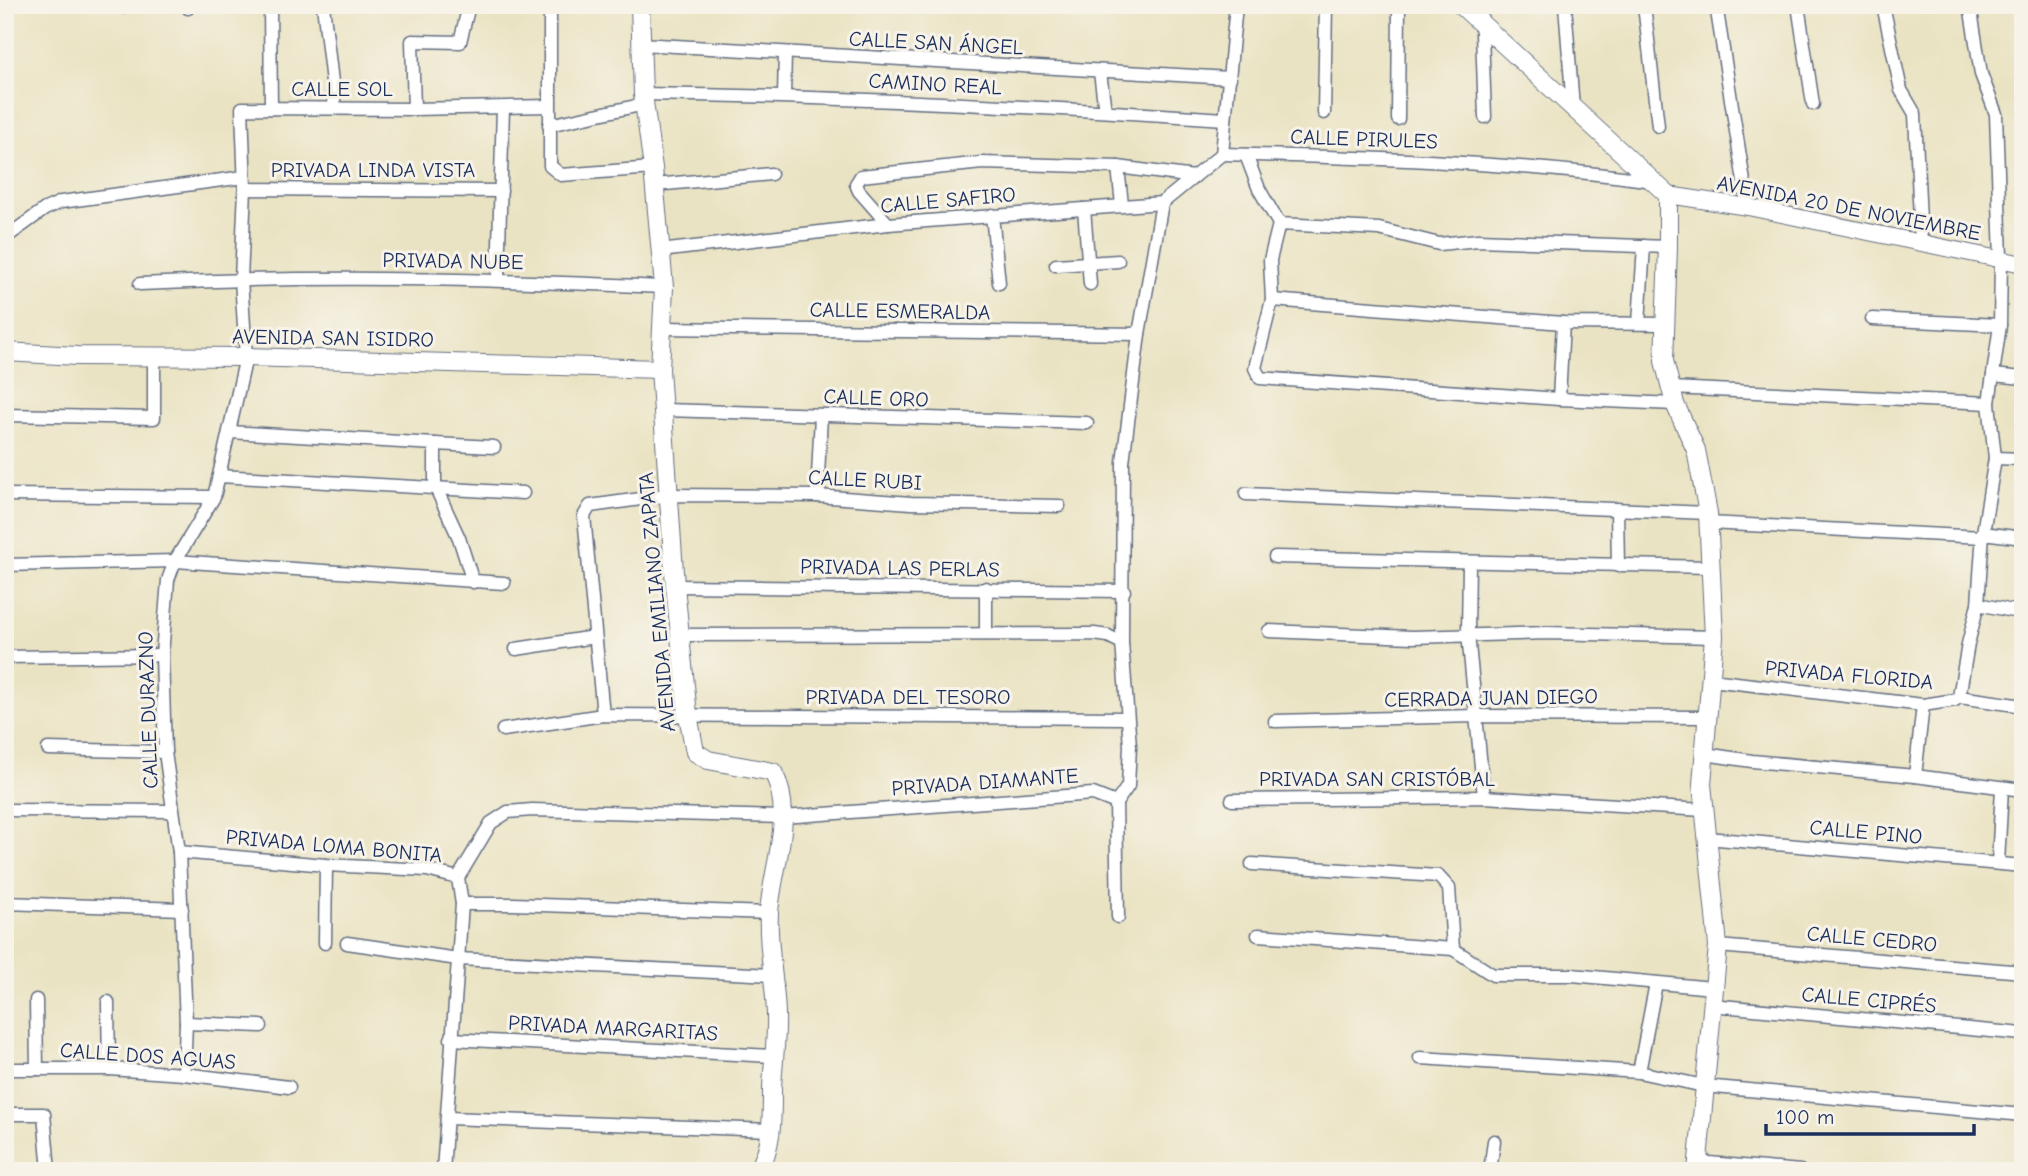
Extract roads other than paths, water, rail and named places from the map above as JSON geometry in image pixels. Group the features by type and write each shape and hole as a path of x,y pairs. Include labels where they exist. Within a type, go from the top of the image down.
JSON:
{"main road":[{"name":"AVENIDA EMILIANO ZAPATA","path":"640,5 644,99 664,287 660,369 675,586 688,715 695,752 708,760 774,772 782,789 783,817 769,913 776,1015 771,1130 764,1161 758,1171"},
{"path":"1461,5 1481,14 1573,108 1668,195 1664,361 1673,396 1696,450 1708,518 1714,638 1702,784 1718,946 1698,1166"},
{"name":"AVENIDA SAN ISIDRO","path":"5,352 154,358 246,357 660,369"}],"street":[{"path":"270,5 271,108"},
{"path":"323,5 335,108"},
{"name":"CALLE SOL","path":"243,108 414,109 412,41 460,42 470,5"},
{"path":"550,5 550,166 561,175 654,177 771,174"},
{"path":"1118,917 1116,803 1128,786 1130,746 1122,643 1123,462 1139,334 1162,203 1222,154 1236,5"},
{"path":"1324,113 1326,5"},
{"path":"1398,119 1399,5"},
{"path":"1565,5 1573,108"},
{"path":"1644,5 1658,125"},
{"path":"1716,5 1748,207"},
{"path":"1798,5 1813,104"},
{"path":"1883,5 1900,90 1915,114 1921,242"},
{"path":"1959,696 1978,604 1983,535 1996,458 1989,403 2000,325 2001,259 1996,114 1981,75 1970,5"},
{"path":"1481,14 1485,117"},
{"name":"CALLE SAN ÁNGEL","path":"640,44 1230,78"},
{"path":"784,96 785,53"},
{"path":"1100,72 1105,111"},
{"name":"CAMINO REAL","path":"549,125 644,99 784,96 1225,119"},
{"path":"414,109 549,106"},
{"name":"CALLE DURAZNO","path":"184,1074 186,1023 179,852 165,752 162,655 168,580 175,561 214,497 246,357 241,279 243,108"},
{"name":"PRIVADA LINDA VISTA","path":"498,279 503,108"},
{"name":"CALLE PIRULES","path":"1222,154 1435,160 1653,181"},
{"path":"1247,155 1259,189 1279,224 1270,260 1272,300 1255,368 1257,375 1265,380 1559,399 1673,396 1989,403"},
{"path":"888,224 859,191 856,184 861,176 982,163 1118,167 1194,177"},
{"path":"1118,167 1122,205"},
{"name":"PRIVADA LINDA VISTA","path":"5,238 45,208 61,202 244,183 501,191"},
{"name":"AVENIDA 20 DE NOVIEMBRE","path":"1668,195 1748,207 2023,264"},
{"name":"CALLE SAFIRO","path":"660,251 888,224 1162,203"},
{"path":"1084,209 1090,284"},
{"path":"992,215 999,283"},
{"path":"1279,224 1379,229 1439,244 1478,240 1668,247"},
{"path":"1639,323 1644,246"},
{"path":"1056,265 1118,261"},
{"name":"PRIVADA NUBE","path":"140,284 241,279 498,279 664,287"},
{"path":"1272,300 1563,323 1665,324"},
{"path":"1872,319 2000,325"},
{"path":"1559,399 1563,323"},
{"name":"CALLE ESMERALDA","path":"662,328 1139,334"},
{"path":"5,415 154,418 154,358"},
{"path":"1993,375 2023,378"},
{"name":"CALLE ORO","path":"663,410 1087,423"},
{"path":"817,496 821,415"},
{"path":"229,432 494,447"},
{"path":"435,444 435,486 458,538 473,582"},
{"path":"1996,458 2023,459"},
{"path":"219,475 523,493"},
{"path":"1246,494 1617,509 1708,518 2023,538"},
{"path":"5,495 214,497"},
{"name":"CALLE RUBI","path":"594,637 584,516 590,506 670,495 817,496 911,503 1059,506"},
{"path":"1617,509 1619,566"},
{"path":"1275,557 1709,567"},
{"path":"5,565 175,561 505,583"},
{"path":"1469,563 1468,634 1485,797"},
{"name":"PRIVADA LAS PERLAS","path":"675,586 1124,591"},
{"path":"986,588 986,634"},
{"path":"1978,604 2023,613"},
{"path":"1269,631 1412,637 1547,633 1714,638"},
{"path":"680,635 1094,634 1108,636 1122,643"},
{"path":"516,649 594,637 603,715"},
{"path":"5,657 162,655"},
{"name":"PRIVADA FLORIDA","path":"1711,680 1923,705 1955,700 1959,696 2023,706"},
{"path":"1915,776 1923,705"},
{"name":"PRIVADA DEL TESORO","path":"503,730 603,715 1127,718"},
{"name":"CERRADA JUAN DIEGO","path":"1275,721 1475,716 1708,717"},
{"path":"48,750 165,752"},
{"path":"1705,754 2023,790"},
{"path":"1998,863 2002,788"},
{"name":"PRIVADA DIAMANTE","path":"458,878 491,823 508,812 532,810 783,817 1093,794 1116,803"},
{"name":"PRIVADA SAN CRISTÓBAL","path":"1232,800 1485,797 1704,810"},
{"path":"5,810 172,811"},
{"name":"CALLE PINO","path":"1707,838 2023,866"},
{"name":"PRIVADA LOMA BONITA","path":"179,852 326,865 427,870 458,878 462,904 443,1171"},
{"path":"1252,864 1438,876 1449,888 1453,949 1258,935"},
{"path":"325,943 326,865"},
{"path":"5,903 181,909"},
{"path":"462,904 769,913"},
{"path":"347,943 458,959 773,975"},
{"name":"CALLE CEDRO","path":"1718,946 2023,972"},
{"name":"CALLE CIPRÉS","path":"1453,949 1493,975 1572,975 1656,983 1712,997 2023,1034"},
{"path":"1639,1072 1656,983"},
{"path":"36,1000 37,1069"},
{"path":"108,1002 109,1069"},
{"path":"186,1023 261,1027"},
{"name":"PRIVADA MARGARITAS","path":"451,1039 773,1056"},
{"path":"1420,1058 1639,1072 1704,1086 2023,1115"},
{"name":"CALLE DOS AGUAS","path":"5,1069 109,1069 184,1074 289,1087"},
{"path":"5,1114 44,1114 49,1171"},
{"path":"448,1118 771,1130"},
{"path":"1490,1171 1494,1141"},
{"path":"1698,1166 1800,1171"}]}
